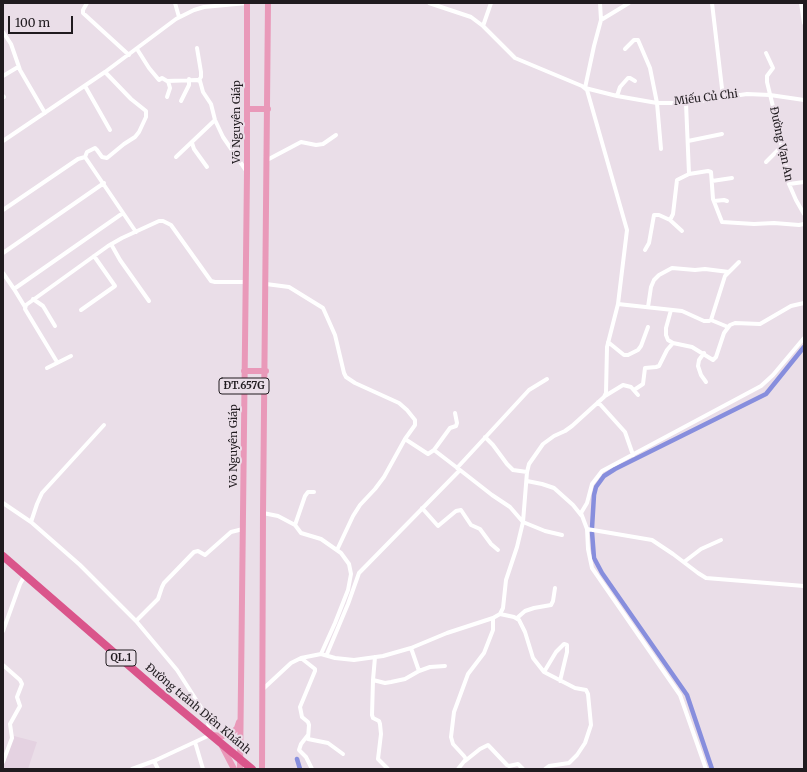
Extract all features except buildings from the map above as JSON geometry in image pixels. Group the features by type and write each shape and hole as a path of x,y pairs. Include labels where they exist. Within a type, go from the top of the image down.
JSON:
{"highway":[{"name":"Đường tránh Diên Khánh","path":"3,556 218,742 252,769"}],"main road":[{"name":"Võ Nguyên Giáp","path":"240,769 247,173 247,3"},
{"name":"ĐT.657G","path":"262,769 268,3"},
{"path":"247,109 268,109"},
{"path":"244,372 266,370"},
{"path":"210,735 223,736 232,733 237,728 240,718"},
{"path":"218,742 224,749 234,769"},
{"path":"262,755 266,769"}],"street":[{"path":"87,3 83,13 129,54"},
{"path":"175,3 179,17"},
{"path":"3,141 105,72 137,49 162,28 179,17 204,7 247,3"},
{"name":"Miếu Củ Chi","path":"430,3 468,16 483,26 515,58 586,88 617,96 657,102 686,103 747,94 770,95 804,100"},
{"path":"483,26 491,3"},
{"path":"600,3 601,20 594,46 586,88 627,226 618,304 606,355 607,386 605,396"},
{"path":"601,20 629,3"},
{"path":"712,3 723,97"},
{"path":"801,3 804,23"},
{"path":"3,32 11,44 18,67 45,114"},
{"path":"625,49 635,40 638,40 652,73 657,102 661,149"},
{"path":"197,48 201,72 201,77 199,80 203,92 211,104 214,120 224,140 237,156 247,173"},
{"path":"137,49 153,74 159,80 162,78 168,81 189,79 199,80"},
{"name":"Đường Vạn An","path":"766,53 772,66 772,71 767,78 789,184 804,214"},
{"path":"3,76 18,67"},
{"path":"3,210 78,159 85,157 87,152 95,148 102,157 107,158 126,142 135,137 139,132 146,117 146,111 131,99 105,72"},
{"path":"617,96 620,87 628,78 635,81"},
{"path":"181,101 189,85 189,79"},
{"path":"167,97 170,88 168,81"},
{"path":"85,86 110,130"},
{"path":"686,103 689,174"},
{"path":"176,157 214,120"},
{"path":"688,141 722,134"},
{"path":"267,160 301,142 316,145 323,144 336,135"},
{"path":"192,143 194,149 207,167"},
{"path":"766,162 782,146"},
{"path":"85,157 136,232"},
{"path":"670,220 674,212 677,179 689,174 709,171 712,175 714,201 720,219 724,222 754,224 770,222 799,225 804,224"},
{"path":"712,181 732,178"},
{"path":"789,184 804,182"},
{"path":"3,253 104,183"},
{"path":"714,201 727,201"},
{"path":"14,289 123,213"},
{"path":"645,250 649,243 654,214 670,220 682,231"},
{"path":"25,307 27,303 111,244 163,221 168,222 177,232 211,281 245,282"},
{"path":"111,244 120,260 149,301"},
{"path":"81,310 116,286 94,256"},
{"path":"711,320 725,276 740,262"},
{"path":"648,307 651,287 654,280 659,275 672,268 695,270 705,269 729,272"},
{"path":"3,273 57,362"},
{"path":"266,284 289,287 323,308 335,335 346,377 355,383 399,404 411,414 415,420 415,425 405,439 384,477 353,516 337,550"},
{"path":"33,299 43,306 56,326"},
{"path":"671,310 667,323 666,335 668,340 673,343 689,346 704,353 711,359 716,358 728,327 735,323 760,324 791,306 804,303"},
{"path":"618,304 688,313 706,322 711,320 728,327"},
{"path":"608,342 624,355 628,355 635,352 641,346 648,327"},
{"path":"581,515 587,503 592,484 599,474 764,384 804,338"},
{"path":"634,390 643,384 645,368 659,366 667,350 673,343"},
{"path":"704,353 698,360 698,366 701,375 706,382"},
{"path":"47,368 71,356"},
{"path":"326,654 348,604 358,576 529,390 547,379"},
{"path":"262,689 291,663 301,658 321,654 326,654 335,658 348,659 375,657 411,648 447,633 494,618 500,614 503,608 506,580 517,547 523,522 527,472 532,459 543,444 572,426 605,396 623,385 630,386 638,395"},
{"path":"598,402 625,432 633,455"},
{"path":"405,439 428,454 434,450 450,428 456,426 457,423 455,413"},
{"path":"31,522 42,493 104,425"},
{"path":"485,437 493,445 506,464 513,470 527,472"},
{"path":"434,450 510,507 523,522 545,531 562,535"},
{"path":"527,481 556,489 577,509 581,515 587,529 588,549 592,568 680,695 706,769"},
{"path":"295,525 306,494 309,492 314,492"},
{"path":"3,503 31,522 80,565 136,621 160,647 182,676 206,717 210,735 154,761 132,769"},
{"path":"422,508 438,526 456,512 461,510 471,525 480,529 491,544 498,550"},
{"path":"263,513 278,516 295,525 301,533 317,537 337,550 350,564 351,574 344,600 321,654"},
{"path":"136,621 158,599 164,584 194,552 198,551 205,554 229,534 243,529"},
{"path":"587,529 652,540 706,578 804,586"},
{"path":"684,562 701,549 721,540"},
{"path":"3,631 20,584 25,575"},
{"path":"517,618 525,611 551,605 555,588"},
{"path":"500,614 517,618 525,632 530,652 536,664 544,672 575,688 586,690 588,694 591,725 585,743 574,759 566,764 549,766 545,769"},
{"path":"465,761 464,756 453,744 451,737 454,712 468,674 484,653 493,630 494,618"},
{"path":"544,672 556,652 564,644 567,645 567,652 560,681"},
{"path":"411,648 419,671"},
{"path":"375,657 372,715 373,718 380,722 381,730 378,758 388,769"},
{"path":"301,658 315,668 300,707 302,717 308,724 308,740 328,743 343,754"},
{"path":"3,665 20,680 22,684 17,697 20,705 10,724 12,738 3,762"},
{"path":"373,680 385,683 391,682 405,679 430,667 446,666"},
{"path":"308,735 301,744 299,750 306,757 312,769"},
{"path":"195,742 203,769"},
{"path":"458,769 465,761 480,749 488,745 508,766 518,764 523,769"},
{"path":"154,761 158,769"}],"shaded area":[{"path":"14,736 37,742 28,769 3,769"}],"waterway":[{"path":"592,528 594,495 596,487 604,476 615,469 766,394 804,347"},
{"path":"592,532 594,558 602,573 687,695 712,769"},
{"path":"297,759 300,769"}]}
